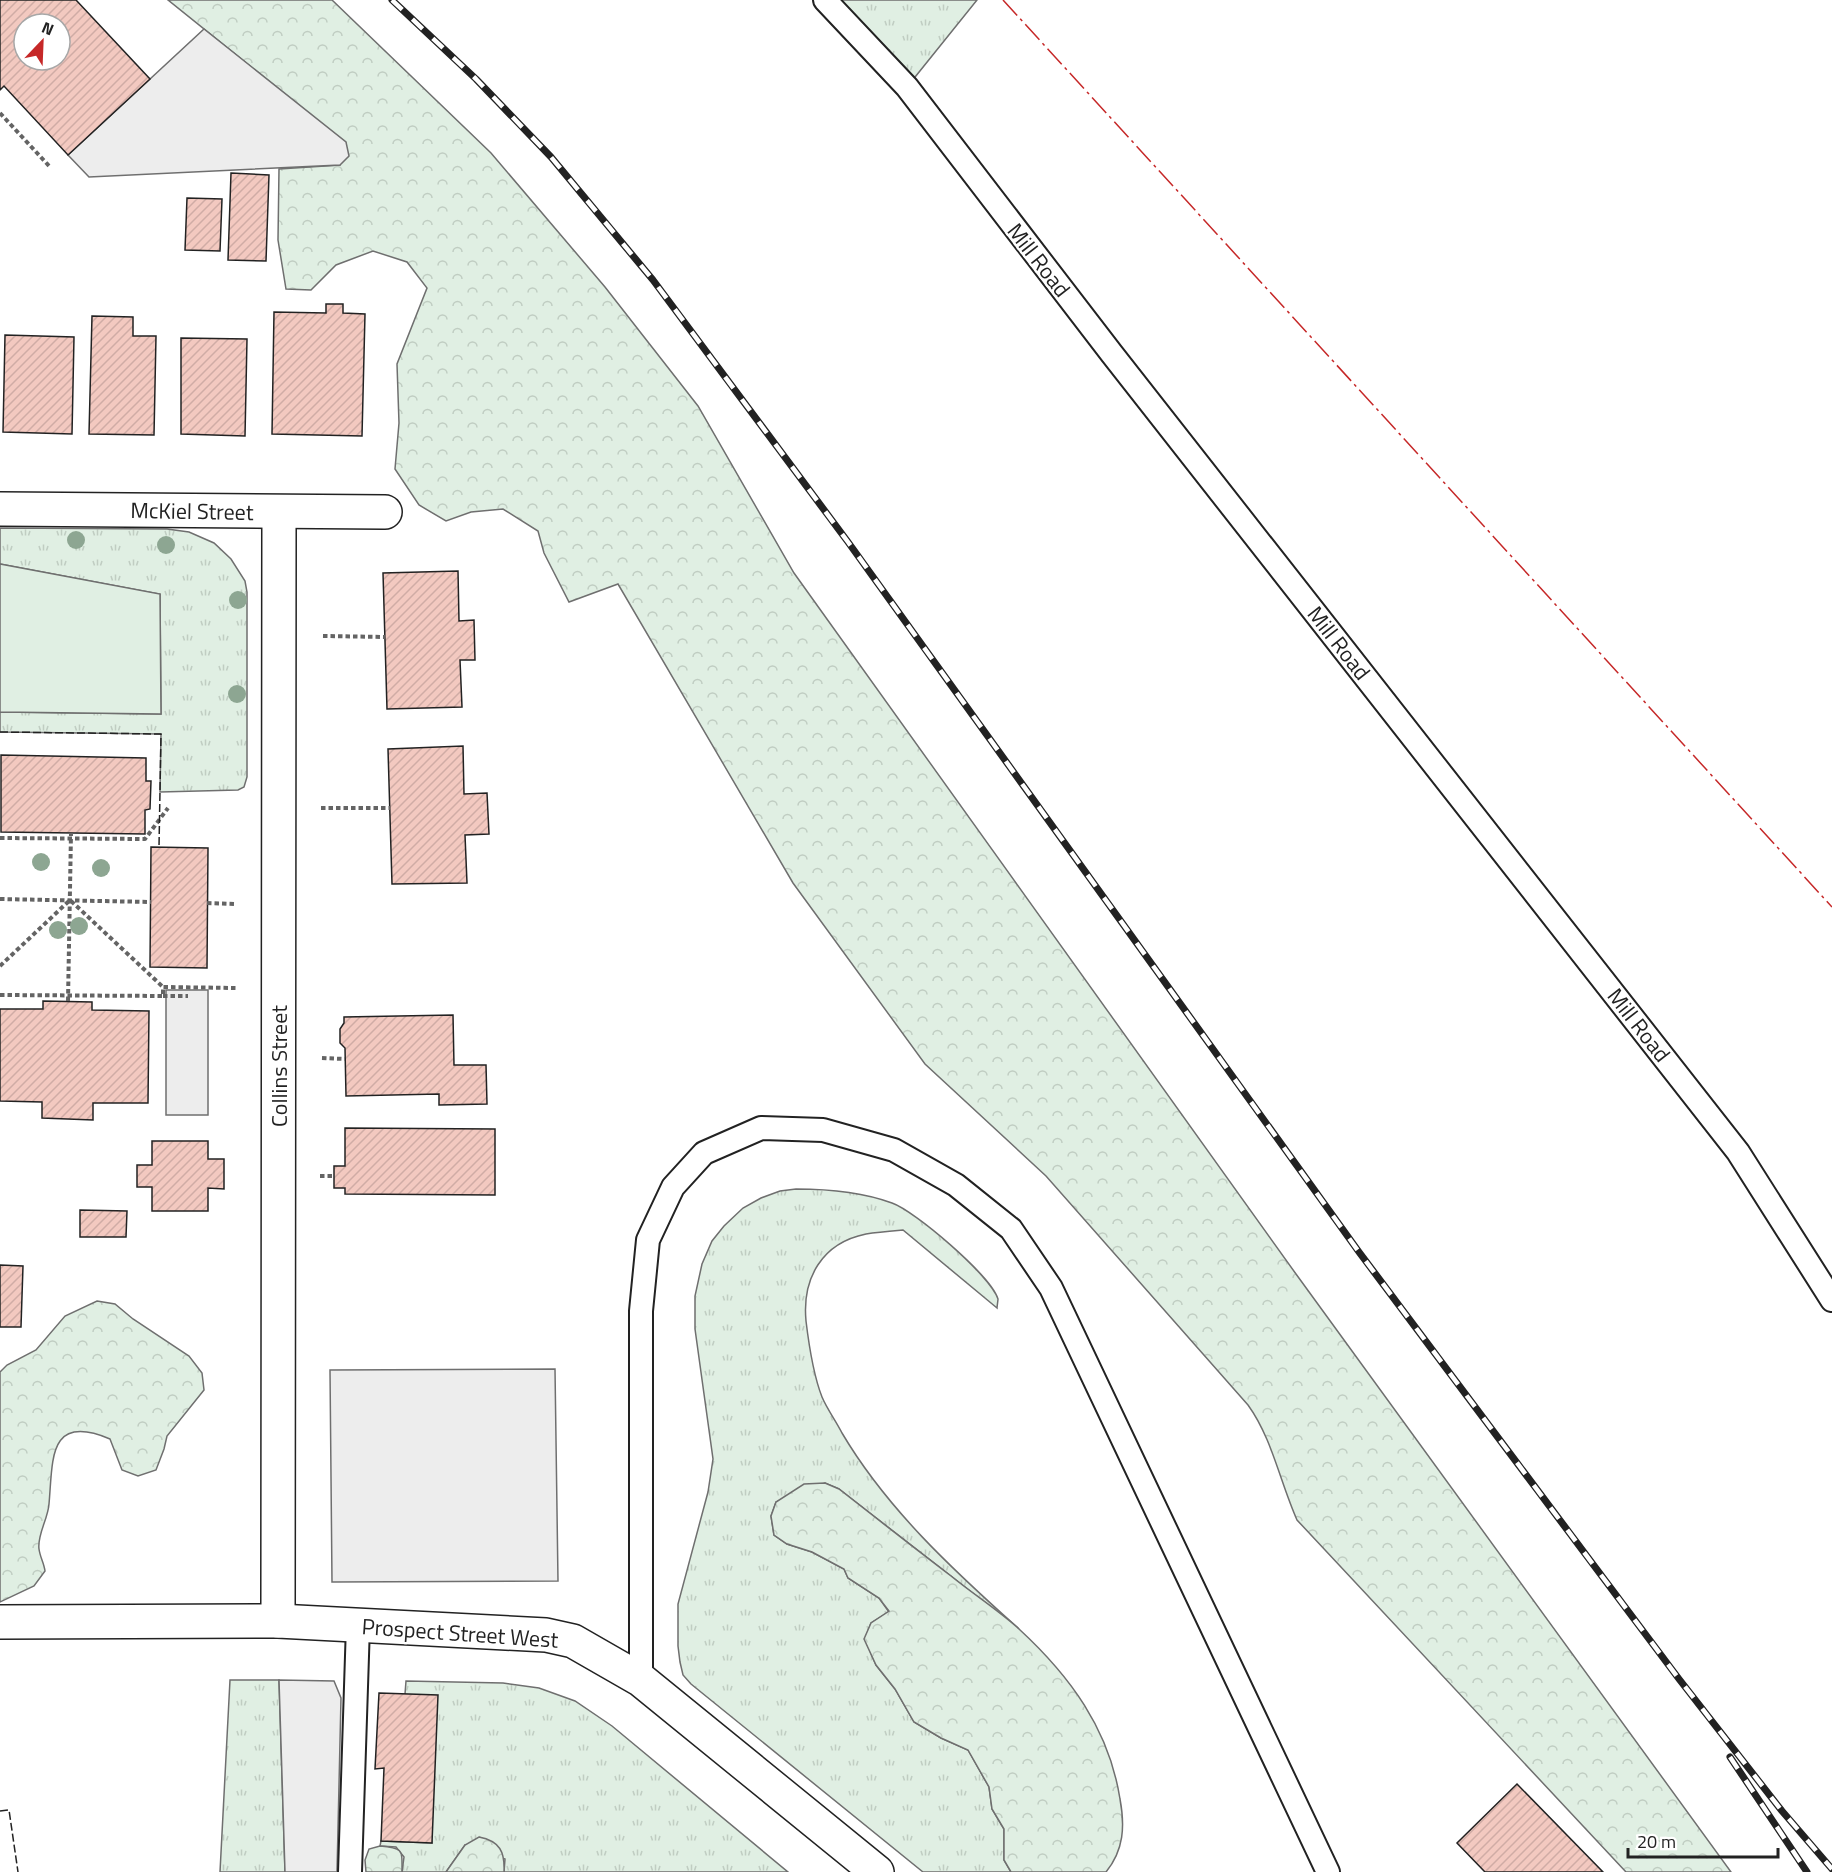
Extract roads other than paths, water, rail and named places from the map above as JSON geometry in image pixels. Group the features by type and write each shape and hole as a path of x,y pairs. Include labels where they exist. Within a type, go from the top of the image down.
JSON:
{"street":[{"name":"McKiel Street","path":"0,509 385,512"},
{"name":"Collins Street","path":"278,1621 279,512"},
{"name":"Prospect Street West","path":"0,1622 278,1621 546,1635 573,1641 641,1680 877,1872"}],"lane":[{"name":"Mill Road","path":"825,0 907,87 1119,363 1738,1152 1832,1300"},
{"path":"641,1680 641,1311 648,1240 673,1187 704,1153 761,1128 824,1130 894,1150 956,1185 1011,1229 1051,1288 1328,1872"},
{"path":"350,1872 358,1625"}],"railway":[{"path":"392,0 476,79 551,157 653,280 848,542 1359,1252 1679,1679 1782,1811 1832,1869"},
{"path":"1730,1757 1807,1872"}]}
